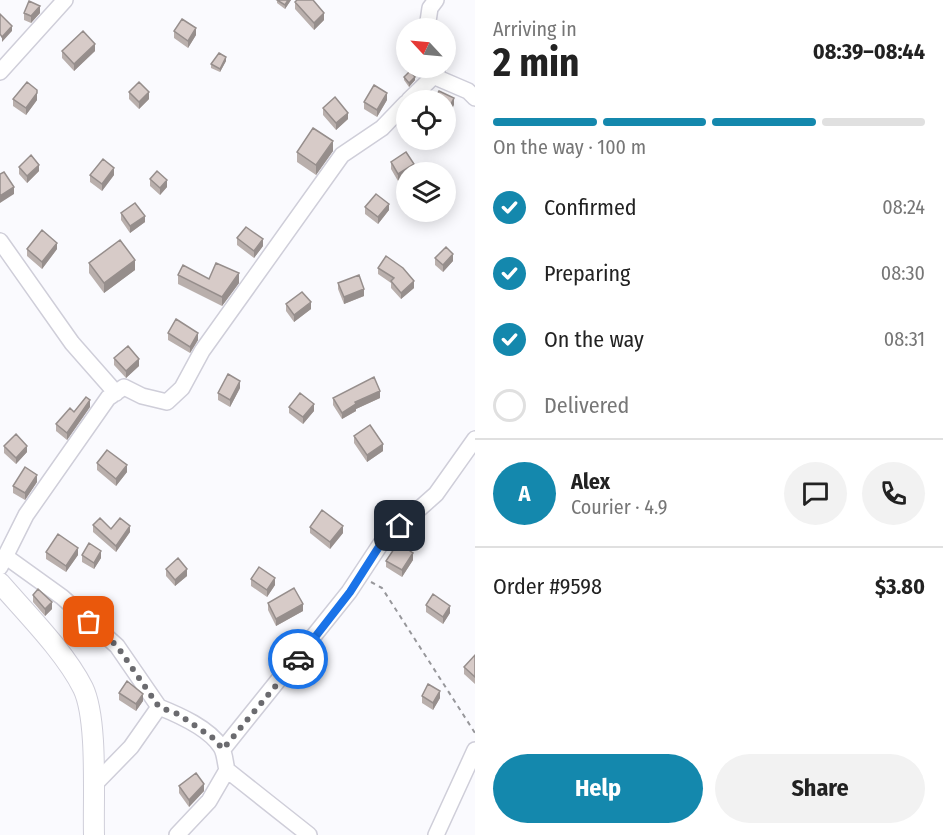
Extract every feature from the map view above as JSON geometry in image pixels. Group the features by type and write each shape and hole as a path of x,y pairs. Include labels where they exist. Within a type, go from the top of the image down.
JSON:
{"main road":[{"path":"0,583 51,642 83,689 90,721 94,835"}],"street":[{"path":"0,72 65,0"},
{"path":"428,18 430,8 436,0"},
{"path":"418,90 429,78"},
{"path":"445,78 468,91 475,98"},
{"path":"309,835 227,770 223,749 204,732 178,714 159,707 117,646 62,597 3,562 26,515 108,398 124,387 142,396 167,402 182,388 202,351 342,155 382,128 396,114"},
{"path":"0,241 72,343 116,393"},
{"path":"223,749 303,653 350,592 358,575 382,542 436,494 475,439"},
{"path":"93,786 132,747 159,707"},
{"path":"436,835 475,750"},
{"path":"177,835 209,801 227,770"}],"path":[{"path":"358,575 382,588 475,733"}],"building":[{"path":"277,0 288,0 285,5"},
{"path":"313,0 324,13 314,23 295,2"},
{"path":"29,1 40,6 31,16 24,13"},
{"path":"0,14 12,26 2,37 0,34"},
{"path":"182,19 196,28 188,41 174,31"},
{"path":"83,31 95,44 74,64 62,51"},
{"path":"219,53 226,57 220,69 211,64"},
{"path":"405,78 414,78 409,83"},
{"path":"27,82 37,90 37,93 26,108 13,99"},
{"path":"139,82 149,92 139,102 129,92"},
{"path":"374,85 387,93 377,110 364,102"},
{"path":"335,97 348,113 336,123 323,108"},
{"path":"313,128 333,141 316,165 297,152"},
{"path":"406,152 413,162 396,162 396,171 391,162"},
{"path":"31,155 39,165 27,176 19,167"},
{"path":"103,159 114,168 102,184 90,175"},
{"path":"157,171 167,180 160,188 150,179"},
{"path":"4,172 14,187 0,196 0,174"},
{"path":"376,194 389,204 378,217 365,207"},
{"path":"135,203 145,216 130,226 121,213"},
{"path":"246,227 263,239 254,251 237,238"},
{"path":"42,230 57,243 42,262 27,249"},
{"path":"120,240 135,260 104,283 89,263"},
{"path":"446,247 453,254 443,265 435,258"},
{"path":"386,256 403,268 414,281 401,293 391,281 394,278 378,268"},
{"path":"216,263 239,273 222,297 178,275 183,265 209,279"},
{"path":"359,275 364,289 344,297 338,283"},
{"path":"302,292 311,302 294,315 286,304"},
{"path":"176,319 198,333 190,347 168,333"},
{"path":"128,346 139,359 126,371 114,358"},
{"path":"228,374 240,381 230,400 218,393"},
{"path":"374,377 380,391 355,402 356,404 342,413 333,398"},
{"path":"300,393 314,404 303,417 289,407"},
{"path":"86,397 90,400 67,433 56,424 70,408 74,412"},
{"path":"370,425 383,444 367,455 354,436"},
{"path":"16,434 27,446 16,458 4,446"},
{"path":"107,450 127,465 116,479 97,463"},
{"path":"25,467 37,475 25,493 13,486"},
{"path":"322,510 343,526 330,542 310,527"},
{"path":"100,518 111,529 120,518 130,526 116,546 93,525"},
{"path":"58,534 78,548 66,566 46,552"},
{"path":"89,543 101,551 94,563 82,555"},
{"path":"398,543 413,553 402,570 386,561"},
{"path":"178,558 187,569 175,580 166,569"},
{"path":"259,567 275,578 267,590 251,579"},
{"path":"294,588 303,604 276,619 268,603"},
{"path":"38,589 52,602 45,609 33,595"},
{"path":"433,594 450,606 443,617 426,605"},
{"path":"475,655 475,677 464,667"},
{"path":"127,681 143,694 136,704 119,693"},
{"path":"428,684 440,691 433,703 422,696"},
{"path":"196,773 204,784 189,800 179,786"}],"way so far":[{"path":"89,622 117,646 159,707 178,714 213,738 223,749 298,659"}],"route":[{"path":"298,659 350,592 358,575 382,542 400,526"}]}
